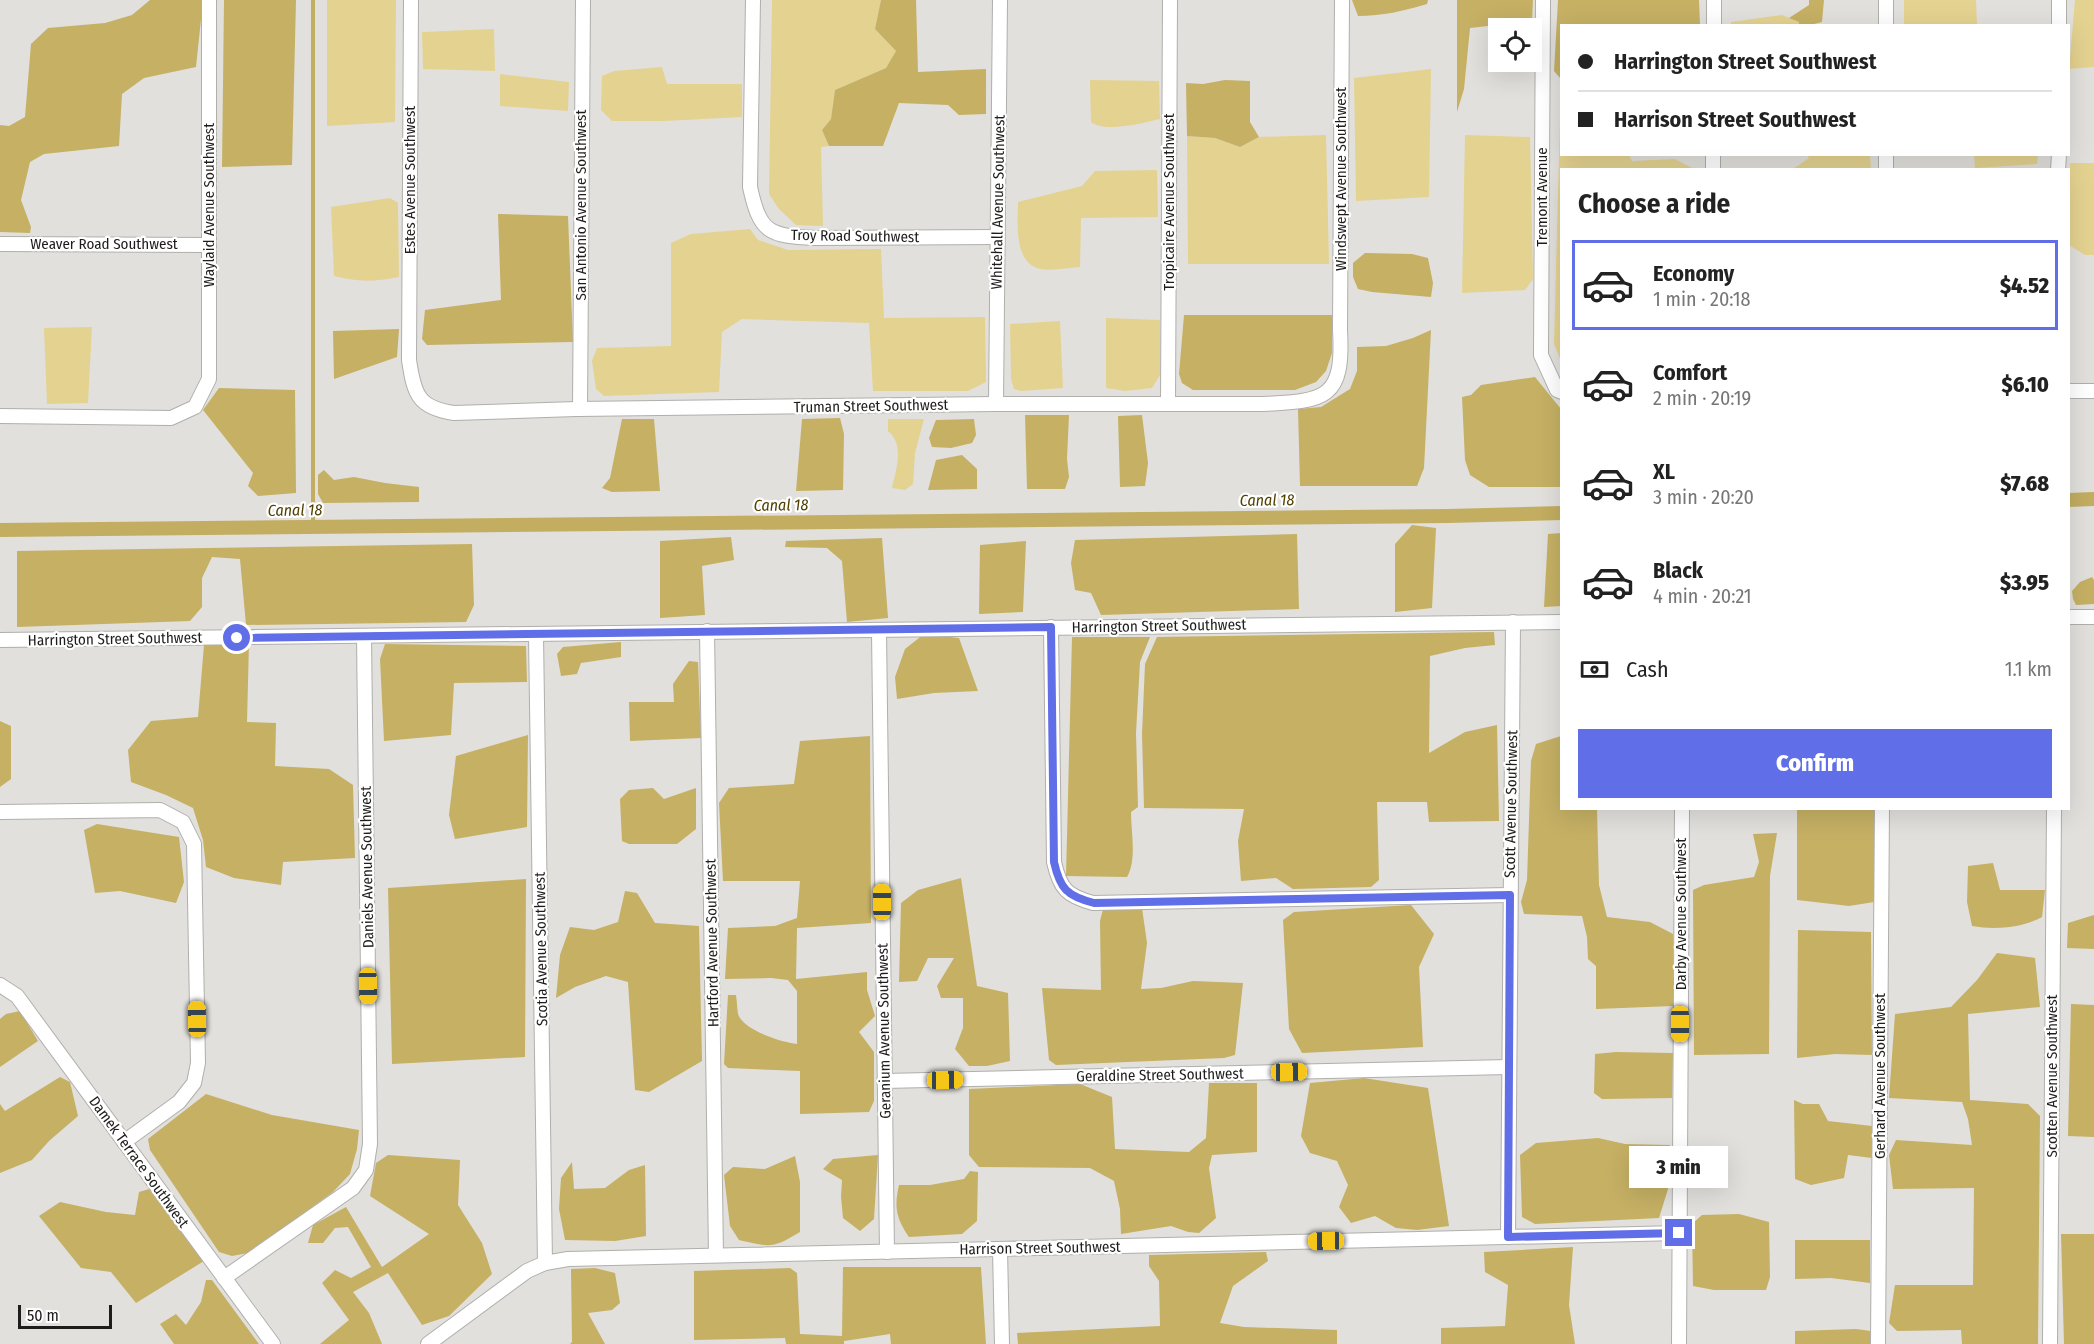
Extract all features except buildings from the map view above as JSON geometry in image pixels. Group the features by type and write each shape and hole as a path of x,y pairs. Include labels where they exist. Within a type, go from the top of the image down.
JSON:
{"street":[{"name":"Waylaid Avenue Southwest","path":"0,416 171,418 195,407 209,379 209,0"},
{"name":"Estes Avenue Southwest","path":"409,360 411,0"},
{"name":"San Antonio Avenue Southwest","path":"580,409 583,0"},
{"name":"Troy Road Southwest","path":"753,0 750,187 756,213 767,229 790,237 815,238 997,237"},
{"name":"Whitehall Avenue Southwest","path":"996,404 1000,0"},
{"name":"Tropicaire Avenue Southwest","path":"1168,404 1170,0"},
{"name":"Windswept Avenue Southwest","path":"1342,0 1340,330 1342,358"},
{"name":"Tremont Avenue","path":"1543,0 1541,355 1559,391"},
{"path":"1714,0 1714,24"},
{"path":"1886,0 1886,24"},
{"path":"2059,0 2059,24"},
{"name":"Weaver Road Southwest","path":"0,244 208,245"},
{"name":"Truman Street Southwest","path":"409,360 412,381 420,400 437,411 454,413 580,409 1305,402 1324,395 1337,381 1342,358"},
{"path":"2070,391 2094,391"},
{"path":"2070,617 2094,617"},
{"name":"Scott Avenue Southwest","path":"1508,1237 1513,622"},
{"name":"Harrington Street Southwest","path":"0,640 1560,622"},
{"path":"1051,627 1054,862 1058,880 1072,897 1094,903 1510,895"},
{"name":"Hartford Avenue Southwest","path":"707,631 716,1255"},
{"name":"Geranium Avenue Southwest","path":"879,631 887,1252"},
{"name":"Scotia Avenue Southwest","path":"536,634 545,1263"},
{"name":"Daniels Avenue Southwest","path":"224,1278 353,1188 366,1170 370,1144 364,636"},
{"path":"0,812 160,810 183,822 194,844 198,1063 194,1083 179,1102 124,1142"},
{"name":"Darby Avenue Southwest","path":"1679,1344 1682,810"},
{"name":"Gerhard Avenue Southwest","path":"1878,1344 1882,810"},
{"name":"Scotten Avenue Southwest","path":"2050,1344 2054,810"},
{"name":"Damek Terrace Southwest","path":"0,985 17,996 273,1344"},
{"name":"Geraldine Street Southwest","path":"884,1081 1509,1067"},
{"name":"Harrison Street Southwest","path":"428,1344 527,1270 545,1263 568,1259 1679,1233"},
{"path":"1000,1249 1002,1344"}],"shaded area":[{"path":"150,0 203,0 196,67 144,78 122,94 119,146 44,154 30,162 21,200 31,227 30,233 0,232 0,125 9,126 25,117 31,44 48,28 105,23 132,15"},
{"path":"224,0 296,0 292,165 222,167"},
{"path":"327,0 396,0 395,122 327,126"},
{"path":"772,0 881,0 875,29 896,51 886,68 835,90 831,119 822,130 829,146 821,147 823,226 796,225 779,209 769,194"},
{"path":"881,0 916,0 918,72 986,69 986,114 959,115 948,105 899,103 883,146 829,146 822,130 831,119 835,90 886,68 896,51 875,29"},
{"path":"1352,0 1428,0 1427,4 1401,11 1358,16"},
{"path":"1457,0 1533,0 1532,18 1488,18 1488,26 1470,28 1464,89 1457,112"},
{"path":"1558,0 1699,0 1700,24 1560,24 1560,78 1554,71"},
{"path":"1809,0 1824,0 1822,22 1799,24 1789,18 1809,5"},
{"path":"1904,0 1976,0 1977,24 1904,24"},
{"path":"2075,0 2094,0 2094,67 2070,69"},
{"path":"1782,15 1799,24 1731,24 1731,22"},
{"path":"494,29 495,71 423,69 422,32"},
{"path":"662,67 667,84 742,84 742,117 612,121 601,110 602,76 614,71"},
{"path":"1431,69 1429,197 1356,201 1354,78"},
{"path":"500,74 569,82 568,111 500,106"},
{"path":"1090,80 1159,81 1160,119 1115,127 1105,127 1091,122"},
{"path":"1225,80 1250,81 1250,122 1259,137 1240,147 1215,138 1187,136 1186,83 1203,84"},
{"path":"1560,118 1560,156 1630,156 1632,161 1675,159 1692,168 1560,168 1560,359 1554,344"},
{"path":"1326,135 1329,264 1188,264 1187,136 1215,138 1240,147 1259,137"},
{"path":"1465,135 1530,137 1533,279 1525,290 1462,293"},
{"path":"1808,156 1870,156 1871,168 1794,168 1809,158"},
{"path":"1974,156 2038,156 2037,164 1975,168"},
{"path":"2070,163 2094,163 2094,255 2085,255 2070,246"},
{"path":"1157,170 1158,217 1081,218 1080,267 1041,269 1032,266 1026,259 1019,241 1018,202 1082,186 1095,171"},
{"path":"390,198 398,203 399,277 366,281 334,276 331,207"},
{"path":"498,214 568,216 573,342 427,345 422,339 425,310 501,300"},
{"path":"750,229 758,240 788,250 881,249 884,318 985,317 986,382 968,391 873,391 869,323 742,319 722,332 719,392 604,396 596,389 592,361 597,348 671,346 671,243 691,234"},
{"path":"1365,253 1412,254 1428,258 1433,283 1431,297 1358,289 1353,277 1353,263"},
{"path":"1184,315 1332,315 1332,353 1326,371 1316,382 1295,390 1193,390 1182,383 1179,374"},
{"path":"1106,318 1160,320 1160,375 1152,388 1125,391 1106,388"},
{"path":"1060,321 1063,388 1021,391 1014,389 1011,379 1010,324"},
{"path":"92,327 88,403 47,404 44,328"},
{"path":"399,329 397,357 334,379 333,331"},
{"path":"1431,330 1424,468 1417,486 1300,486 1298,409 1321,407 1350,389 1357,371 1357,347 1386,346"},
{"path":"1535,377 1560,408 1560,487 1489,487 1470,475 1465,460 1462,397 1471,395 1481,385"},
{"path":"219,388 295,390 296,493 258,496 248,486 253,473 203,410"},
{"path":"1025,415 1069,415 1067,459 1069,477 1065,489 1027,489"},
{"path":"1142,415 1148,463 1145,486 1120,487 1118,416"},
{"path":"840,418 844,434 843,490 796,491 802,419"},
{"path":"622,419 654,419 660,491 612,492 602,488 610,478"},
{"path":"888,419 924,419 915,453 913,484 905,490 892,488 898,450 888,431"},
{"path":"974,419 976,435 972,443 951,448 932,447 929,438 936,420"},
{"path":"962,455 977,469 977,489 928,490 936,460"},
{"path":"324,470 334,480 354,477 419,487 419,502 323,503 318,494 318,475"},
{"path":"1412,525 1436,528 1432,608 1395,612 1395,544"},
{"path":"1560,533 1560,606 1544,607 1548,534"},
{"path":"1297,534 1299,609 1101,615 1091,593 1075,590 1071,563 1075,540"},
{"path":"731,537 734,560 702,566 705,615 660,618 660,541"},
{"path":"882,538 888,618 847,622 842,561 827,548 785,547 786,541"},
{"path":"1026,541 1023,612 979,614 980,545"},
{"path":"472,544 474,605 466,622 246,625 240,559 212,557 202,578 202,607 190,621 17,627 17,551"},
{"path":"2092,577 2094,604 2076,605 2072,591 2080,582"},
{"path":"1494,632 1495,645 1465,648 1430,656 1429,753 1465,732 1497,725 1499,821 1429,822 1427,802 1377,802 1379,880 1371,887 1293,889 1276,878 1241,881 1238,841 1244,809 1144,808 1142,734 1145,664 1157,637"},
{"path":"924,634 959,638 978,691 934,693 897,699 895,677 905,649"},
{"path":"1072,637 1150,637 1140,662 1136,733 1138,807 1131,812 1133,854 1127,877 1066,876"},
{"path":"621,642 621,657 581,663 577,674 561,676 557,654 563,647"},
{"path":"249,643 247,722 276,723 275,766 329,769 353,785 355,858 283,862 281,885 234,878 206,867 203,840 193,808 131,782 128,750 151,721 198,717 204,645"},
{"path":"385,644 526,646 527,682 454,683 451,735 384,741 380,659"},
{"path":"689,661 698,662 701,738 630,741 629,702 674,702 673,684"},
{"path":"0,721 11,726 11,779 0,787"},
{"path":"528,735 527,827 455,839 449,815 456,756"},
{"path":"870,736 871,923 797,928 796,979 867,972 867,990 875,1016 859,1032 874,1052 874,1101 869,1112 800,1114 800,1071 728,1068 724,1064 728,995 736,995 738,1014 747,1025 773,1038 797,1044 797,991 788,980 725,979 728,928 775,926 797,918 800,881 723,881 719,803 729,788 794,784 800,741"},
{"path":"1560,736 1560,810 1597,810 1599,885 1607,917 1650,922 1673,934 1673,1006 1596,1009 1596,966 1588,959 1587,937 1582,916 1524,914 1521,902 1527,880 1531,761 1536,744"},
{"path":"653,788 664,799 696,788 696,829 677,844 629,844 622,841 620,799 629,790"},
{"path":"1797,810 1875,810 1874,902 1849,906 1797,900"},
{"path":"97,824 179,837 184,882 176,903 120,891 95,893 84,830"},
{"path":"1777,833 1770,876 1769,1054 1694,1055 1693,890 1704,885 1754,877 1759,862 1753,834"},
{"path":"1993,863 2000,890 2045,890 2042,917 2026,924 2008,927 1972,926 1967,902 1968,866"},
{"path":"961,878 977,986 1008,993 1010,1061 987,1066 969,1066 955,1049 963,1028 963,998 941,998 937,986 954,958 928,958 917,981 899,982 901,903 918,890"},
{"path":"526,879 525,1057 392,1064 388,888"},
{"path":"625,891 637,893 655,923 699,926 702,1061 649,1092 635,1090 628,982 606,976 575,987 556,998 560,955 570,927 594,930 618,922"},
{"path":"1411,905 1434,934 1419,967 1423,1047 1302,1053 1289,1029 1283,920 1294,912"},
{"path":"1142,908 1147,943 1141,989 1161,988 1193,981 1243,983 1235,1055 1224,1058 1056,1065 1049,1060 1042,988 1101,990 1100,921 1103,909"},
{"path":"2094,915 2094,949 2067,948 2068,923"},
{"path":"1798,930 1871,932 1872,1055 1835,1054 1797,1058"},
{"path":"1997,953 2035,958 2040,1007 1968,1014 1970,1100 2028,1104 2040,1116 2038,1344 1962,1344 1961,1330 1897,1331 1889,1323 1895,1285 1973,1285 1974,1188 1893,1189 1889,1155 1896,1140 1972,1145 1968,1119 1962,1102 1889,1098 1895,1014 1951,1007 1977,980"},
{"path":"2071,1004 2094,1005 2094,1137 2068,1136"},
{"path":"20,1011 38,1041 0,1067 0,1019 6,1014"},
{"path":"1673,1053 1672,1098 1602,1099 1594,1093 1595,1054"},
{"path":"60,1077 70,1082 78,1116 49,1141 32,1160 0,1173 0,1104 5,1111"},
{"path":"1364,1078 1428,1088 1449,1226 1417,1230 1396,1228 1375,1216 1351,1223 1339,1207 1348,1185 1337,1161 1310,1153 1301,1136 1310,1083"},
{"path":"1209,1083 1257,1083 1257,1152 1212,1155 1209,1168 1216,1218 1199,1233 1171,1226 1121,1234 1120,1209 1114,1181 1090,1168 979,1167 969,1155 969,1089 1080,1084 1112,1097 1115,1149 1189,1152 1206,1138"},
{"path":"206,1094 272,1115 359,1130 357,1149 350,1174 333,1192 248,1253 232,1256 219,1252 150,1150 148,1139"},
{"path":"1794,1100 1803,1104 1819,1104 1828,1121 1872,1126 1872,1158 1848,1155 1844,1178 1811,1185 1795,1179"},
{"path":"1598,1138 1625,1144 1670,1145 1668,1189 1659,1218 1535,1224 1522,1217 1520,1155 1536,1143"},
{"path":"388,1155 460,1160 458,1205 482,1243 492,1274 449,1316 422,1325 388,1273 353,1292 369,1313 382,1344 320,1344 349,1320 322,1283 335,1270 351,1278 371,1267 348,1227 335,1228 323,1243 308,1243 313,1225 346,1207 382,1267 429,1234 370,1196 376,1163"},
{"path":"878,1155 874,1219 860,1231 843,1218 842,1180 823,1169 833,1159"},
{"path":"795,1156 800,1182 800,1232 771,1245 739,1240 730,1226 724,1175 733,1167 765,1169"},
{"path":"572,1162 574,1189 605,1188 629,1170 645,1165 646,1236 615,1241 565,1240 559,1209 561,1178"},
{"path":"970,1171 978,1172 977,1221 962,1234 909,1237 897,1212 899,1185 930,1185 964,1179"},
{"path":"149,1189 204,1261 136,1303 111,1272 81,1268 39,1216 60,1202 106,1212 135,1215 139,1192"},
{"path":"1739,1214 1769,1222 1770,1277 1766,1290 1714,1290 1693,1286 1692,1224 1702,1215"},
{"path":"2061,1234 2094,1234 2094,1344 2064,1344"},
{"path":"1795,1240 1870,1240 1870,1283 1831,1278 1795,1279"},
{"path":"1573,1247 1569,1305 1575,1344 1441,1344 1441,1328 1505,1326 1508,1285 1485,1272 1484,1252"},
{"path":"1266,1252 1268,1261 1233,1286 1220,1323 1244,1327 1337,1330 1337,1344 1018,1344 1017,1333 1160,1326 1159,1281 1149,1266 1149,1255"},
{"path":"843,1267 981,1267 986,1344 891,1344 890,1334 844,1341 844,1344 786,1344 785,1338 694,1340 694,1271 790,1268 797,1273 800,1334 842,1336"},
{"path":"595,1268 615,1273 620,1303 612,1310 588,1313 605,1344 570,1344 572,1342 571,1269"},
{"path":"206,1280 212,1280 259,1344 174,1344 160,1324 176,1314 186,1325 201,1302"},
{"path":"1856,1329 1871,1331 1871,1344 1795,1344 1795,1331"}],"waterway":[{"path":"313,0 313,527"},
{"name":"Canal 18","path":"2070,500 2094,499"},
{"name":"Canal 18","path":"0,530 1560,513"}],"route":[{"path":"237,638 1051,627 1054,862 1058,880 1072,897 1094,903 1510,895 1508,1237 1679,1233"}]}
